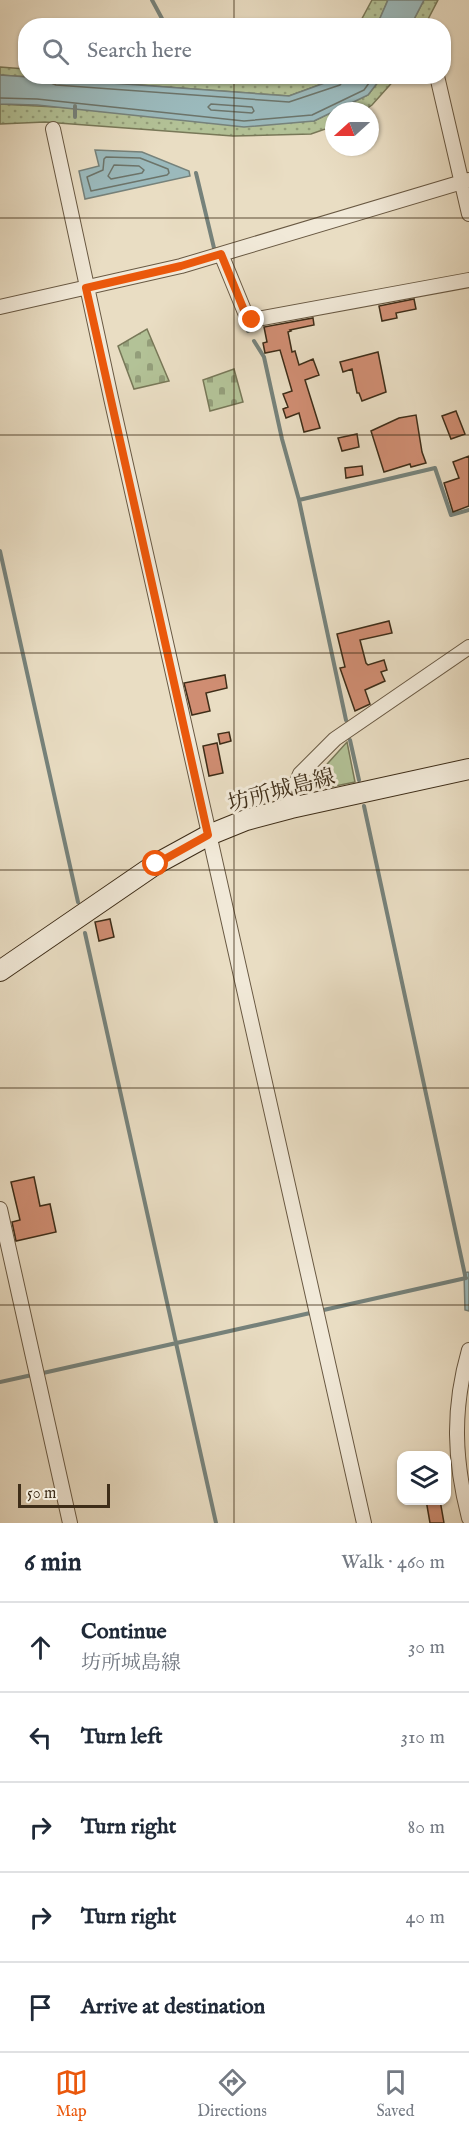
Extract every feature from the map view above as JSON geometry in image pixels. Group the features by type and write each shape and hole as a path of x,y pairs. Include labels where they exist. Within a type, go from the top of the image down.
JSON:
{"main road":[{"name":"坊所城島線","path":"0,971 156,864 208,835 246,820 291,808 469,769"}],"street":[{"path":"439,84 465,181 469,214"},
{"path":"53,129 86,288 208,835 364,1523"},
{"path":"0,307 181,266 465,181"},
{"path":"221,254 246,315 252,320 469,280"},
{"path":"291,808 292,793 300,774 335,739 469,647"},
{"path":"0,1209 70,1523"},
{"path":"469,1350 459,1397 456,1444 459,1480 469,1518"}],"green space":[{"path":"372,0 388,0 380,18 362,18"},
{"path":"424,0 438,0 429,18 415,18"},
{"path":"0,67 18,68 18,76 0,75"},
{"path":"124,84 322,84 289,96"},
{"path":"377,84 391,84 375,102 353,102 368,95"},
{"path":"0,104 314,121 325,116 325,129 311,134 233,136 45,122 0,124"},
{"path":"147,329 169,381 134,389 118,346"},
{"path":"234,369 243,402 210,411 203,380"},
{"path":"347,742 355,782 316,790 310,783"}],"water":[{"path":"388,0 424,0 415,18 380,18"},
{"path":"0,75 18,76 18,84 124,84 289,96 322,84 377,84 368,95 353,102 325,102 325,116 314,121 244,127 37,105 0,104"},
{"path":"95,150 142,152 189,171 190,176 85,199 79,171 99,166"},
{"path":"468,1272 469,1311 465,1310 464,1273"}],"building":[{"path":"414,299 416,309 396,313 397,318 382,321 379,306"},
{"path":"313,318 314,325 288,332 292,352 295,351 299,365 313,359 319,375 305,380 320,428 304,432 299,413 286,418 283,409 288,407 283,394 292,391 280,350 265,353 263,343 267,342 264,327"},
{"path":"378,352 386,392 362,401 357,393 352,369 343,372 340,362"},
{"path":"456,411 465,434 451,439 442,416"},
{"path":"416,415 426,463 411,467 410,464 384,472 371,431 399,418"},
{"path":"357,434 359,447 342,451 338,438"},
{"path":"469,456 469,506 453,512 444,483 459,478 453,462"},
{"path":"362,466 363,475 346,478 345,468"},
{"path":"389,621 392,633 360,640 366,663 368,665 384,660 387,670 381,672 385,681 365,690 370,704 355,711 340,668 345,667 337,634"},
{"path":"225,675 227,688 206,693 210,711 192,715 184,683"},
{"path":"229,732 231,741 220,744 218,734"},
{"path":"217,743 223,773 209,776 203,746"},
{"path":"110,919 114,937 99,941 95,922"},
{"path":"34,1177 40,1206 50,1204 56,1232 16,1241 12,1222 20,1220 11,1182"},
{"path":"427,1505 441,1505 444,1523 430,1523"}],"waterway":[{"path":"152,0 162,18"},
{"path":"75,106 75,117"},
{"path":"196,173 214,248"},
{"path":"242,318 248,331"},
{"path":"254,341 264,357 282,439 299,500 346,720"},
{"path":"299,500 435,468 451,515 469,510"},
{"path":"0,551 78,902"},
{"path":"350,740 359,780"},
{"path":"364,806 465,1275"},
{"path":"85,933 216,1523"},
{"path":"43,1373 466,1278"},
{"path":"0,1382 32,1375"}],"route":[{"path":"156,864 208,835 86,288 181,266 221,254 246,315 252,320"}]}
